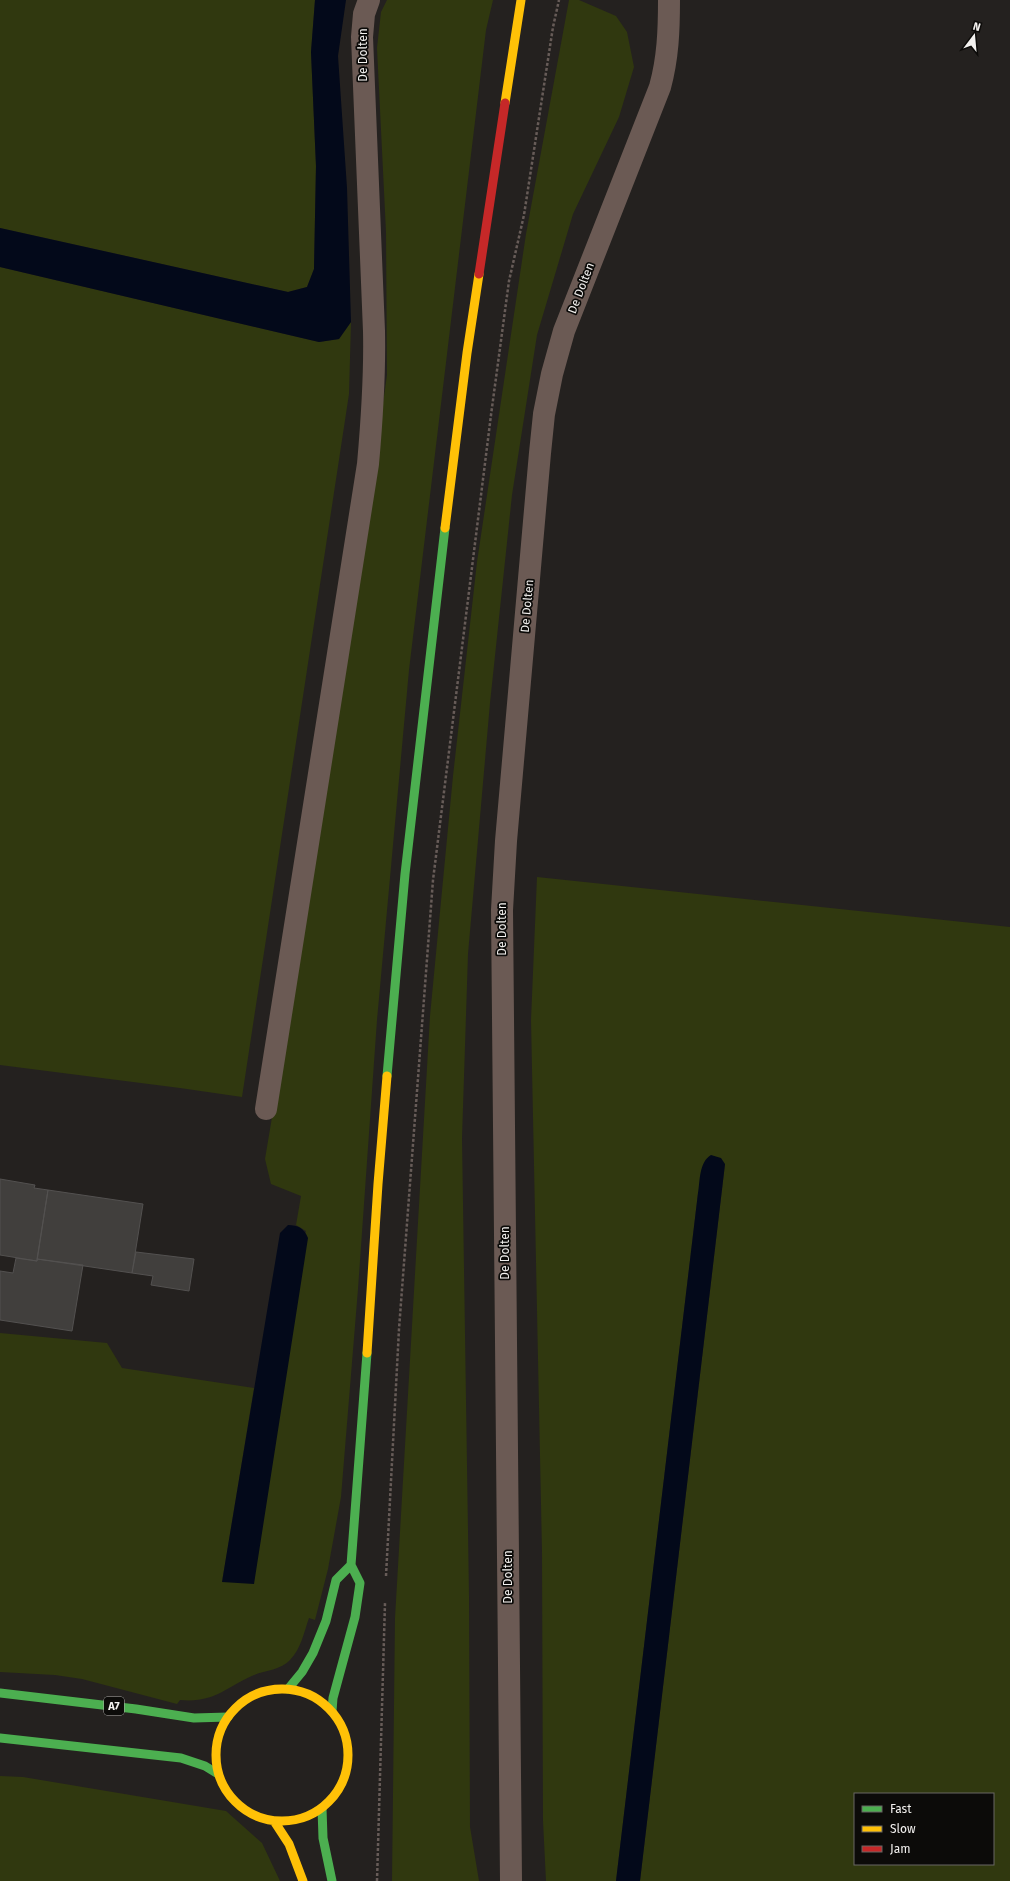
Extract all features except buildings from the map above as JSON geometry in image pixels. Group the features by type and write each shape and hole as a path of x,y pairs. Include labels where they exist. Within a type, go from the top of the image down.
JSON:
{"main road":[{"path":"332,1711 337,1680 358,1604 360,1583 351,1565 359,1475 384,1108 421,725 466,361 521,0"},
{"path":"288,1689 305,1669 317,1647 337,1579 351,1565"},
{"path":"272,1689 288,1689 296,1690 312,1696 332,1711 343,1728 349,1747 348,1767 346,1777 336,1794 322,1808 299,1820 282,1822 274,1821 255,1816 239,1805 226,1791 218,1774 216,1759 217,1744 221,1730 228,1717 238,1706 251,1697 272,1689"},
{"name":"A7","path":"0,1693 136,1709 194,1718 228,1717"},
{"path":"0,1738 181,1758 205,1766 218,1774"},
{"path":"322,1808 322,1838 332,1881"},
{"path":"274,1821 289,1844 303,1881"}],"street":[{"name":"De Dolten","path":"266,1109 368,464 375,371 362,44 363,24 369,0"},
{"name":"De Dolten","path":"511,1881 502,910 506,841 544,414 552,374 564,331 660,87 668,49 670,0"}],"path":[{"path":"386,1582 400,1314 433,880 509,281 524,215 552,27 559,0"},
{"path":"377,1881 386,1598"}],"green space":[{"path":"0,0 315,0 311,52 316,166 314,269 307,287 288,292 0,228"},
{"path":"387,0 493,0 486,30 409,670 377,1020 358,1289 341,1497 328,1569 315,1620 309,1618 302,1640 294,1656 282,1666 254,1675 219,1694 202,1699 180,1700 177,1704 82,1679 55,1675 0,1672 0,1333 107,1343 122,1368 254,1388 222,1582 306,1231 296,1225 301,1196 271,1184 265,1159 302,938 365,531 387,375 386,232 377,48 381,12"},
{"path":"569,0 579,0 616,16 627,32 634,67 619,117 573,214 537,335 512,495 490,703 468,954 462,1138 469,1596 470,1827 479,1881 392,1881 395,1618 430,1016 453,776 477,562 526,234"},
{"path":"0,267 319,342 339,339 351,322 349,394 242,1097 0,1065"},
{"path":"537,877 1010,927 1010,1881 640,1881 725,1164 698,1193 616,1881 546,1881 543,1821 542,1552 531,1020"},
{"path":"0,1776 23,1777 226,1811 262,1843 280,1881 0,1881"}],"water":[{"path":"315,0 346,0 338,56 347,188 351,322 339,339 319,342 0,267 0,228 288,292 307,287 314,269 316,166 311,52"},
{"path":"711,1155 721,1158 725,1164 640,1881 616,1881 700,1178 704,1162"},
{"path":"288,1225 300,1228 305,1232 308,1238 254,1584 222,1582 280,1233"}],"traffic: fast":[{"path":"387,1076 405,874 445,528"},
{"path":"332,1711 333,1698 355,1617 360,1583 351,1565 367,1353"},
{"path":"288,1689 302,1672 313,1653 326,1621 336,1580 351,1565"},
{"path":"0,1693 136,1709 194,1718 228,1717"},
{"path":"0,1738 181,1758 205,1766 218,1774"},
{"path":"322,1808 323,1838 332,1881"}],"traffic: slow":[{"path":"505,103 521,0"},
{"path":"445,528 467,353 479,274"},
{"path":"367,1353 387,1076"},
{"path":"289,1689 301,1691 313,1696 329,1708 341,1724 346,1736 348,1755 346,1774 341,1786 329,1802 313,1814 301,1819 275,1821 263,1819 251,1814 235,1802 223,1786 218,1774 216,1748 218,1736 223,1724 235,1708 251,1696 263,1691 289,1689"},
{"path":"274,1821 289,1844 303,1881"}],"traffic: jam":[{"path":"479,274 505,103"}]}
